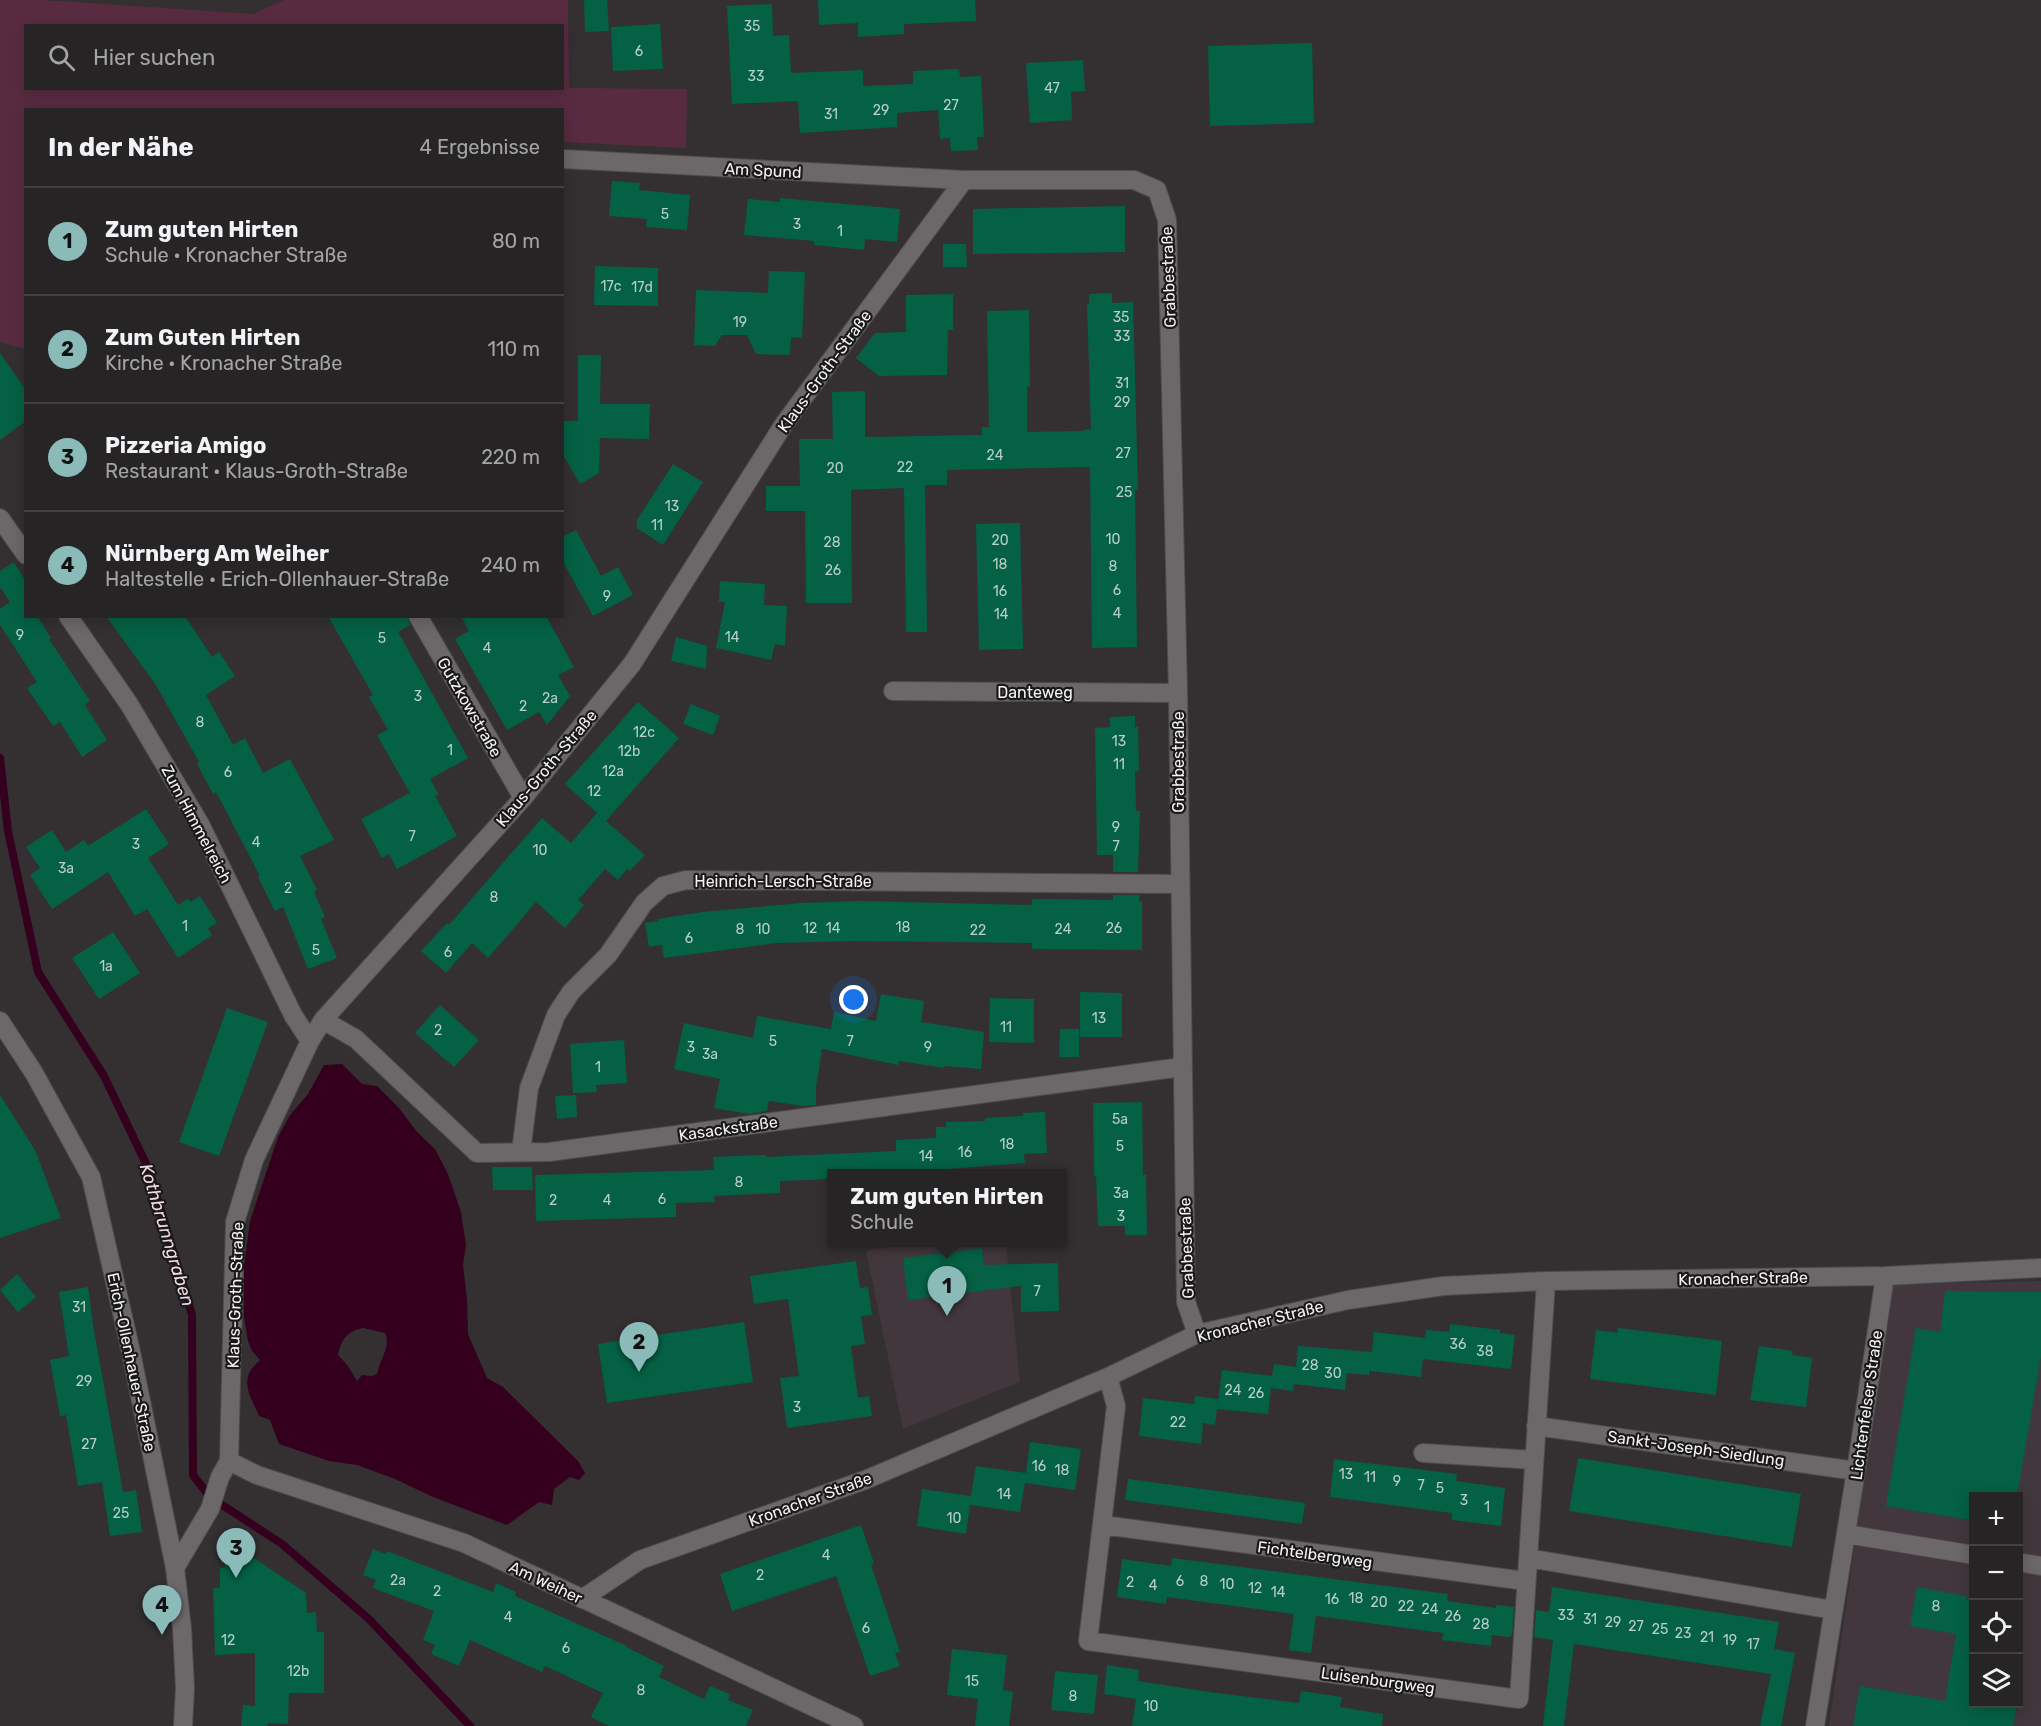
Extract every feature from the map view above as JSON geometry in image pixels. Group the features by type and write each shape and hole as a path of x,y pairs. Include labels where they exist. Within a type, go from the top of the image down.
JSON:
{"street":[{"name":"Am Spund","path":"564,159 964,180"},
{"name":"Grabbestraße","path":"964,180 1134,180 1157,190 1167,220 1178,693 1186,1302 1197,1334"},
{"name":"Klaus-Groth-Straße","path":"175,1568 210,1509 225,1469 235,1222 254,1160 310,1041 323,1020 523,798 632,664 784,424 964,180"},
{"path":"0,518 24,552"},
{"name":"Zum Himmelreich","path":"69,618 129,704 200,824 293,1015 310,1041"},
{"name":"Gutzkowstraße","path":"419,618 523,798"},
{"name":"Danteweg","path":"893,691 1178,693"},
{"name":"Heinrich-Lersch-Straße","path":"521,1152 529,1088 556,1015 571,992 608,955 644,903 663,886 686,880 1179,884"},
{"name":"Kasackstraße","path":"323,1020 356,1039 477,1153 561,1151 1182,1067"},
{"name":"Erich-Ollenhauer-Straße","path":"0,1021 34,1073 91,1177 131,1352 175,1568 182,1629 185,1688 183,1726"},
{"name":"Kronacher Straße","path":"582,1599 640,1560 865,1480 1108,1377 1197,1334 1348,1299 1443,1286 1546,1281 1885,1276 2041,1268"},
{"name":"Lichtenfelser Straße","path":"1815,1726 1885,1276"},
{"name":"Luisenburgweg","path":"1108,1377 1116,1406 1088,1641 1519,1699 1546,1281"},
{"name":"Sankt-Joseph-Siedlung","path":"1536,1425 1856,1471"},
{"path":"1423,1453 1534,1460"},
{"name":"Am Weiher","path":"225,1469 257,1475 464,1543 854,1726"},
{"name":"Fichtelbergweg","path":"1103,1525 1526,1581"},
{"path":"1846,1534 1969,1554"},
{"path":"1528,1558 1833,1610"},
{"path":"2023,1563 2041,1566"}],"shaded area":[{"path":"0,0 43,0 253,14 284,0 568,0 569,88 687,89 686,148 564,142 564,108 24,108 24,349 0,342"},
{"path":"342,1064 362,1084 377,1086 435,1149 448,1174 461,1212 466,1245 463,1265 468,1334 487,1378 503,1387 578,1461 585,1473 579,1480 570,1477 554,1489 552,1505 539,1502 507,1525 357,1465 329,1461 279,1444 270,1420 259,1416 247,1386 249,1374 260,1360 252,1351 248,1341 244,1317 244,1266 250,1221 278,1137 290,1115 308,1094 324,1065","holes":["363,1328 385,1333 387,1343 377,1374 362,1375 357,1381 338,1355 343,1341 353,1331"]},
{"path":"889,1247 1006,1247 1020,1382 903,1429 866,1251"},
{"path":"2041,1281 2041,1726 1829,1726 1892,1284"}],"building":[{"path":"584,0 607,0 609,31 585,32"},
{"path":"818,0 975,0 976,21 904,24 904,34 858,37 858,23 819,25"},
{"path":"772,4 773,36 789,35 791,73 863,70 863,86 913,84 913,71 959,69 960,77 981,76 984,137 977,137 978,150 951,151 950,138 940,139 938,110 897,113 897,127 800,133 798,101 732,104 727,6"},
{"path":"660,24 663,69 613,71 611,27"},
{"path":"1312,43 1314,123 1210,126 1208,46"},
{"path":"1083,60 1085,91 1071,92 1072,120 1030,123 1026,63"},
{"path":"612,181 640,183 639,190 690,195 687,230 646,227 647,219 609,216"},
{"path":"780,198 900,209 897,242 865,239 864,250 814,245 814,241 744,235 748,199 780,202"},
{"path":"1125,206 1125,252 973,254 973,209"},
{"path":"943,244 966,244 967,267 943,267"},
{"path":"595,266 658,268 658,306 594,305"},
{"path":"769,271 805,272 802,338 791,337 790,355 756,354 747,335 722,335 715,346 694,345 696,290 768,293"},
{"path":"1112,293 1112,303 1133,302 1138,490 1135,490 1137,647 1092,648 1090,467 947,470 947,485 925,485 927,632 906,632 904,488 851,490 852,603 806,603 805,511 766,511 766,486 800,486 799,439 833,439 832,392 865,391 865,437 982,435 982,427 989,427 987,311 1029,310 1030,387 1027,387 1027,432 1091,429 1087,304 1089,294"},
{"path":"953,294 953,330 948,330 947,375 879,376 856,358 875,333 906,332 906,295"},
{"path":"0,353 24,387 24,422 0,440"},
{"path":"578,355 601,355 600,404 650,404 649,439 600,438 599,473 580,484 564,456 564,421 578,421"},
{"path":"673,464 703,482 663,545 637,528 637,520"},
{"path":"1020,523 1023,649 979,650 976,524"},
{"path":"576,530 601,576 618,567 633,595 593,616 564,564 564,536"},
{"path":"14,562 24,578 24,618 38,618 51,638 49,639 90,701 85,705 107,740 82,757 60,722 53,726 27,688 37,682 0,625 0,609 10,602 0,587 0,571"},
{"path":"720,581 765,584 764,605 787,606 785,646 775,644 771,660 716,648 725,602 719,602"},
{"path":"107,618 186,618 212,657 219,652 235,676 206,695 233,745 245,738 263,773 290,759 334,840 300,856 317,890 314,892 325,917 321,919 337,958 308,969 283,907 275,911 258,877 260,876 216,792 213,794 197,764 199,762 156,685"},
{"path":"329,618 408,618 410,625 398,632 468,758 430,779 439,795 435,796 457,836 397,869 389,854 382,858 361,819 410,793 377,735 388,730 369,697 373,695"},
{"path":"462,618 547,618 574,667 558,675 570,696 547,725 539,712 507,730 455,639 469,631"},
{"path":"676,637 707,646 706,669 671,661"},
{"path":"638,702 679,738 606,821 565,784"},
{"path":"691,704 720,716 713,735 683,724"},
{"path":"1135,716 1135,727 1138,727 1139,771 1135,771 1136,811 1140,811 1138,872 1113,872 1113,855 1097,855 1095,728 1110,727 1110,717"},
{"path":"146,809 169,844 148,858 178,905 188,899 191,902 200,896 217,923 208,928 212,935 178,958 147,909 135,916 108,872 52,909 30,875 40,868 26,847 52,830 66,852 84,840 88,846"},
{"path":"597,813 645,855 630,871 627,869 618,880 605,869 578,900 584,905 565,928 536,902 488,958 472,943 446,973 421,951 447,923 449,925 542,818 571,843"},
{"path":"1113,895 1139,895 1139,901 1142,901 1142,950 1032,949 1032,943 853,941 777,943 664,958 662,945 649,947 645,923 702,912 802,903 860,901 1032,905 1032,899 1113,900"},
{"path":"113,932 140,973 99,999 72,958"},
{"path":"1080,992 1122,993 1122,1037 1080,1037"},
{"path":"881,994 924,1001 921,1022 984,1032 981,1069 944,1066 944,1068 899,1061 898,1065 822,1049 816,1087 816,1105 803,1106 769,1101 767,1111 749,1114 714,1108 720,1079 674,1069 684,1023 753,1038 757,1016 831,1029 834,1012 876,1021"},
{"path":"990,998 1034,999 1034,1043 989,1042"},
{"path":"440,1005 479,1040 454,1067 415,1033"},
{"path":"227,1008 268,1022 219,1156 179,1142"},
{"path":"1060,1029 1079,1029 1079,1057 1059,1057"},
{"path":"624,1040 627,1083 596,1085 597,1092 573,1093 570,1044"},
{"path":"0,1095 35,1150 61,1218 0,1238"},
{"path":"576,1095 577,1117 557,1119 555,1096"},
{"path":"1142,1102 1147,1235 1125,1235 1125,1226 1098,1226 1096,1176 1094,1176 1093,1103"},
{"path":"1045,1112 1047,1153 1024,1154 1025,1163 947,1169 827,1169 827,1179 780,1181 780,1193 714,1196 715,1202 676,1203 676,1217 536,1221 535,1175 714,1170 713,1157 896,1151 896,1140 936,1138 936,1127 946,1127 946,1122 985,1121 985,1118 1023,1116 1023,1113"},
{"path":"492,1167 532,1167 533,1190 493,1190"},
{"path":"982,1248 984,1265 1058,1263 1059,1311 1021,1312 1021,1286 908,1300 903,1258"},
{"path":"856,1261 860,1288 868,1287 872,1315 861,1316 865,1344 851,1346 858,1398 869,1396 872,1416 787,1428 780,1378 799,1376 788,1299 754,1304 750,1276"},
{"path":"17,1274 36,1297 18,1312 0,1290"},
{"path":"88,1287 123,1492 136,1490 142,1532 110,1536 102,1482 78,1486 66,1415 60,1416 50,1360 69,1356 59,1292"},
{"path":"1945,1291 2041,1292 2041,1356 2018,1492 1969,1492 1969,1520 1886,1506 1916,1328 1940,1332"},
{"path":"744,1322 753,1382 607,1403 598,1344"},
{"path":"1450,1324 1500,1330 1500,1333 1515,1335 1511,1369 1423,1359 1421,1377 1370,1371 1370,1367 1369,1375 1347,1373 1345,1390 1294,1384 1293,1391 1271,1388 1268,1414 1217,1409 1222,1370 1272,1376 1274,1364 1296,1367 1298,1346 1372,1352 1374,1332 1425,1338 1426,1330 1449,1332"},
{"path":"1618,1328 1722,1341 1716,1395 1590,1379 1596,1330 1618,1333"},
{"path":"1759,1346 1793,1351 1792,1355 1812,1358 1806,1407 1750,1400"},
{"path":"1195,1396 1218,1399 1215,1425 1203,1423 1201,1444 1139,1436 1143,1398 1194,1404"},
{"path":"1030,1442 1081,1449 1075,1490 1025,1483 1020,1512 970,1505 966,1534 917,1526 922,1489 971,1496 976,1466 1026,1473"},
{"path":"1578,1458 1801,1494 1792,1547 1569,1511"},
{"path":"1334,1459 1457,1474 1456,1481 1505,1488 1501,1526 1452,1520 1452,1513 1330,1497"},
{"path":"1128,1479 1305,1503 1302,1524 1125,1500"},
{"path":"861,1525 874,1563 871,1564 900,1652 895,1653 900,1666 870,1676 836,1576 732,1611 720,1574"},
{"path":"373,1549 386,1554 387,1551 493,1592 496,1583 516,1592 515,1596 627,1646 664,1666 659,1677 704,1699 710,1686 730,1694 728,1700 753,1710 746,1726 609,1726 591,1717 603,1693 545,1666 542,1672 470,1640 459,1666 431,1654 435,1645 423,1640 434,1611 373,1588 376,1580 363,1575"},
{"path":"225,1552 245,1552 306,1593 307,1613 316,1612 317,1632 324,1632 324,1693 289,1693 288,1724 268,1723 267,1726 241,1726 243,1705 255,1706 255,1653 215,1655 213,1588 220,1588 220,1568 225,1568"},
{"path":"1172,1558 1448,1594 1447,1601 1496,1608 1496,1605 1514,1607 1512,1634 1510,1637 1492,1635 1491,1646 1442,1640 1443,1633 1316,1616 1311,1653 1289,1650 1294,1614 1167,1597 1166,1604 1117,1597 1122,1559 1171,1566"},
{"path":"1552,1587 1779,1622 1774,1649 1795,1653 1781,1726 1760,1726 1771,1674 1574,1644 1564,1726 1543,1726 1553,1640 1534,1637 1536,1610 1549,1612"},
{"path":"1917,1587 1967,1596 1966,1600 1969,1600 1969,1708 2016,1708 2013,1726 1853,1726 1860,1686 1945,1701 1956,1634 1910,1626"},
{"path":"952,1649 1007,1655 1003,1690 1013,1692 1009,1726 975,1726 978,1699 947,1695"},
{"path":"1107,1665 1139,1670 1138,1681 1209,1692 1299,1703 1301,1691 1342,1697 1340,1707 1383,1714 1382,1726 1132,1726 1136,1699 1104,1694"},
{"path":"1055,1671 1098,1675 1094,1714 1051,1710"}],"waterway":[{"name":"Kothbrunngraben","path":"0,758 8,831 38,972 104,1076 149,1170 192,1315 193,1475 210,1497 282,1544 369,1619 470,1726"}],"place":[{"name":"Zum guten Hirten","path":"947,1316"},
{"name":"Zum Guten Hirten","path":"639,1372"},
{"name":"Pizzeria Amigo","path":"236,1578"},
{"name":"Nürnberg Am Weiher","path":"162,1635"}]}
